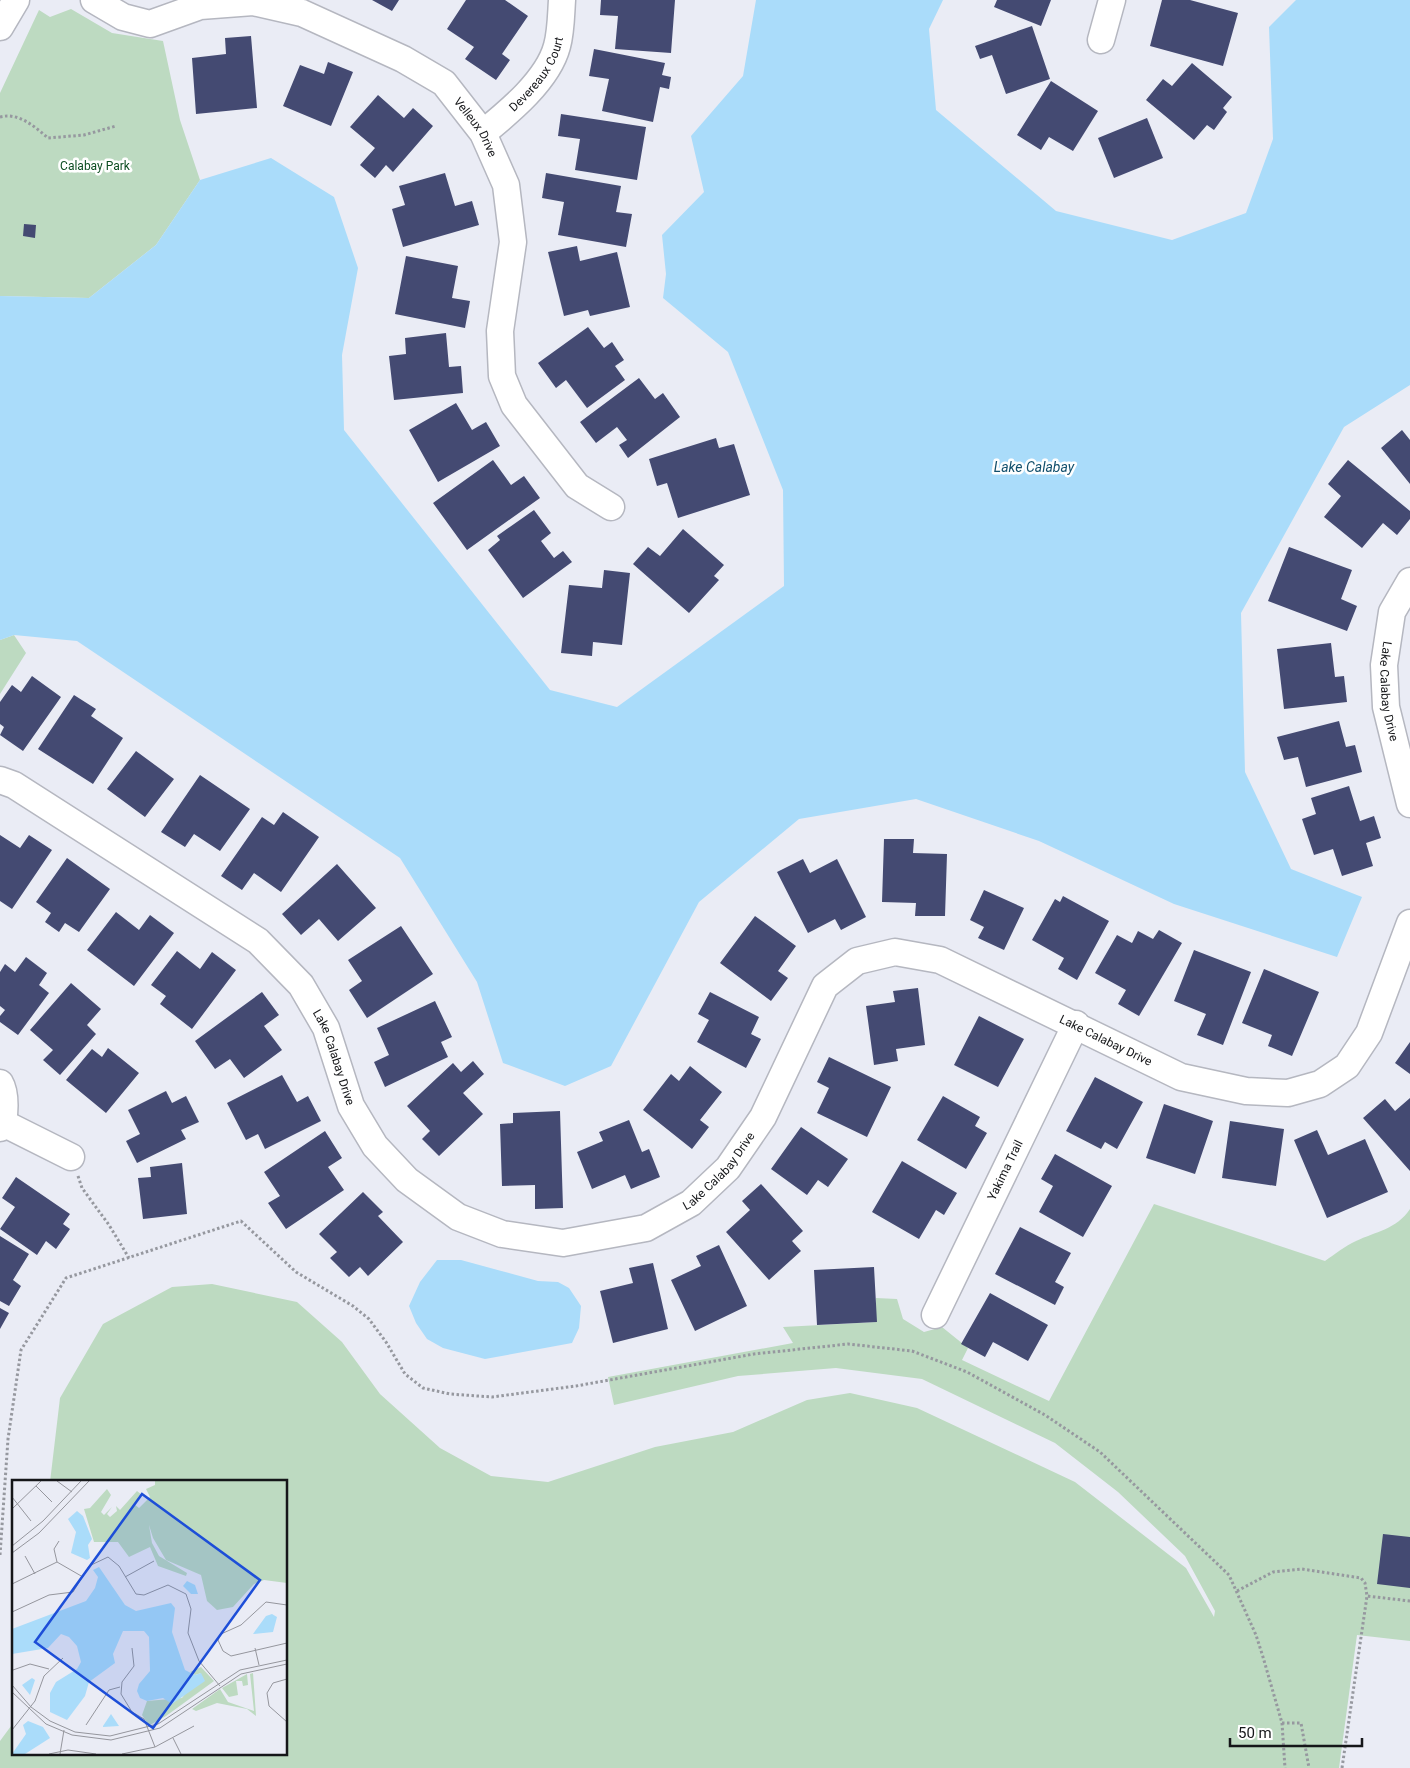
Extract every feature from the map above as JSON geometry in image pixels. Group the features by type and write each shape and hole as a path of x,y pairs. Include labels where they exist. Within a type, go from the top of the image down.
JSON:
{"street":[{"path":"0,27 16,0"},
{"name":"Velleux Drive","path":"94,0 122,17 150,24 200,6 253,2 302,13 403,59 444,83 483,133 506,185 513,242 500,331 502,376 514,405 577,486 611,507"},
{"name":"Devereaux Court","path":"483,133 520,102 542,74 557,47 562,0"},
{"path":"1101,40 1112,0"},
{"name":"Lake Calabay Drive","path":"1409,791 1386,707 1384,665 1392,612 1410,581"},
{"name":"Lake Calabay Drive","path":"0,780 14,785 258,941 301,985 321,1019 351,1106 375,1146 407,1180 458,1217 502,1234 563,1243 646,1228 691,1203 728,1168 762,1117 825,986 857,961 895,952 940,960 1076,1024 1181,1077 1246,1090 1288,1093 1320,1084 1347,1066 1369,1033 1410,923"},
{"name":"Yakima Trail","path":"935,1315 1076,1024"},
{"path":"0,1083 4,1089 2,1126 70,1157"}],"path":[{"path":"0,118 5,116 21,118 48,138 84,135 116,126"},
{"path":"70,1157 82,1188 109,1225 129,1258"},
{"path":"0,1556 8,1439 21,1350 66,1278 241,1221 296,1272 353,1306 369,1319 386,1342 405,1374 423,1388 450,1394 492,1398 576,1386 754,1354 848,1344 912,1351 967,1372 1045,1415 1100,1452 1229,1575 1256,1635 1282,1723 1285,1768"},
{"path":"1237,1591 1273,1572 1302,1569 1362,1578 1365,1583 1367,1596 1342,1768"},
{"path":"1367,1596 1410,1601"},
{"path":"1282,1723 1301,1723 1309,1768"}],"green space":[{"name":"Calabay Park","path":"71,9 112,33 163,41 180,120 200,180 156,245 89,298 0,296 0,93 39,10 50,17"},
{"path":"14,635 26,653 0,694 0,640"},
{"path":"1154,1204 1325,1261 1352,1243 1392,1226 1405,1216 1410,1209 1410,1641 1357,1635 1339,1768 0,1768 0,1741 12,1725 12,1756 288,1756 288,1480 50,1480 60,1398 103,1324 172,1287 212,1284 297,1302 342,1342 380,1394 440,1448 491,1476 548,1482 655,1447 733,1432 807,1400 850,1393 917,1408 1075,1482 1186,1568 1214,1617 1215,1611 1185,1556 1118,1492 1055,1443 922,1379 836,1368 738,1376 614,1405 608,1377 793,1343 783,1327 876,1322 876,1298 897,1299 903,1319 924,1332 942,1327 968,1348 962,1360 1049,1401"}],"water":[{"name":"Lake Calabay","path":"756,0 943,0 929,29 936,110 1056,211 1172,240 1246,213 1273,139 1269,27 1296,0 1410,0 1410,385 1344,427 1241,613 1245,772 1291,869 1362,897 1337,957 1174,904 1039,841 916,799 799,819 699,902 611,1066 565,1086 503,1063 477,982 400,858 77,641 14,635 0,640 0,296 89,298 156,245 200,180 271,158 334,197 358,268 342,355 344,430 550,690 617,707 784,586 783,490 728,352 663,298 666,274 662,235 704,192 691,136 743,76"},
{"path":"437,1260 461,1260 538,1281 558,1282 569,1288 581,1306 579,1328 572,1343 485,1359 443,1348 427,1339 416,1323 409,1306 420,1282"}],"building":[{"path":"372,0 399,0 392,11"},
{"path":"466,0 505,0 528,16 502,54 510,60 496,80 465,59 474,47 447,29"},
{"path":"601,0 675,0 671,53 615,49 618,16 600,15"},
{"path":"997,0 1051,0 1041,26 994,7"},
{"path":"1162,0 1190,0 1238,13 1223,66 1150,46"},
{"path":"1032,26 1050,79 1006,94 992,55 980,59 975,46"},
{"path":"251,36 257,108 196,114 192,58 226,54 225,38"},
{"path":"594,49 665,63 662,75 671,77 669,89 660,87 653,122 602,111 609,79 589,76"},
{"path":"328,62 353,72 331,126 283,106 300,65 324,74"},
{"path":"1192,63 1232,97 1223,108 1227,112 1214,130 1207,125 1194,140 1146,100 1163,79 1172,86"},
{"path":"1051,81 1098,111 1073,151 1049,137 1041,150 1017,135"},
{"path":"378,95 404,118 413,108 433,126 393,172 386,165 375,178 360,165 375,148 350,127"},
{"path":"561,114 646,127 637,180 575,170 580,139 558,136"},
{"path":"1147,118 1163,158 1114,178 1098,138"},
{"path":"445,173 455,206 472,201 479,225 403,247 392,209 405,205 399,186"},
{"path":"546,173 621,186 616,212 632,214 626,247 558,235 564,202 542,198"},
{"path":"24,224 36,225 35,238 23,236"},
{"path":"577,246 580,261 617,252 630,307 590,316 588,310 564,316 548,252"},
{"path":"406,256 458,266 452,298 470,301 465,328 395,314"},
{"path":"588,327 604,348 612,342 624,360 615,366 625,380 587,408 566,380 556,388 538,363"},
{"path":"446,333 449,367 461,366 463,393 394,400 389,356 406,354 405,338"},
{"path":"639,378 655,399 663,393 680,417 628,458 619,445 627,440 617,427 596,443 580,422"},
{"path":"456,403 472,430 486,422 500,446 438,482 409,430"},
{"path":"1402,430 1410,440 1410,484 1381,448"},
{"path":"716,438 719,448 734,444 750,495 678,518 667,483 657,486 649,459"},
{"path":"493,460 511,485 524,476 540,498 467,550 433,503"},
{"path":"1348,460 1410,511 1410,519 1397,535 1383,523 1362,548 1324,517 1341,496 1328,484"},
{"path":"534,510 551,533 541,541 554,558 563,551 572,562 523,598 488,550 500,540 497,536"},
{"path":"683,529 724,565 714,576 719,580 689,613 633,564 648,547 660,556"},
{"path":"1289,547 1352,570 1341,599 1357,606 1347,631 1268,601"},
{"path":"604,570 630,573 622,645 593,642 592,656 561,653 569,585 602,588"},
{"path":"1331,643 1335,677 1344,676 1347,702 1284,709 1277,649"},
{"path":"32,676 61,697 23,751 0,735 4,727 0,724 0,702 12,685 21,692"},
{"path":"74,695 96,709 91,716 123,738 93,784 38,749"},
{"path":"1339,721 1346,747 1355,745 1362,772 1306,787 1298,757 1284,760 1277,737"},
{"path":"136,751 174,779 145,817 107,789"},
{"path":"200,775 250,809 220,851 194,834 185,847 161,832"},
{"path":"1349,786 1360,821 1374,816 1381,838 1366,843 1373,866 1342,876 1333,849 1314,855 1302,819 1316,814 1311,798"},
{"path":"283,812 319,837 281,892 254,873 242,890 221,876 262,817 274,825"},
{"path":"0,835 20,848 29,835 52,850 12,909 0,901"},
{"path":"884,839 914,839 913,853 947,854 945,916 915,916 916,903 882,902"},
{"path":"67,858 110,889 79,932 65,923 59,932 45,922 51,913 36,902"},
{"path":"803,859 810,873 837,859 866,917 841,930 835,919 808,933 777,872"},
{"path":"337,864 376,908 338,941 319,919 301,935 282,914"},
{"path":"984,890 1024,908 1004,950 978,938 984,927 970,920"},
{"path":"1063,896 1109,921 1077,980 1058,969 1064,958 1032,940 1055,899 1060,902"},
{"path":"116,912 139,930 150,915 174,933 134,986 87,950"},
{"path":"755,916 796,946 778,971 788,978 771,1001 720,963"},
{"path":"401,926 433,974 367,1018 349,990 362,981 348,960"},
{"path":"1159,930 1182,943 1139,1016 1118,1004 1126,990 1095,973 1117,935 1132,943 1138,931 1153,939"},
{"path":"1194,950 1251,972 1223,1045 1197,1035 1206,1014 1174,1001"},
{"path":"177,951 200,969 212,952 236,970 192,1029 160,1004 166,996 151,985"},
{"path":"26,957 47,973 39,985 49,993 18,1035 0,1022 0,1016 5,1010 0,1006 0,972 5,964 15,972"},
{"path":"1264,969 1319,992 1292,1056 1268,1046 1272,1035 1242,1023"},
{"path":"71,983 101,1009 87,1025 96,1034 60,1075 43,1060 53,1050 30,1030"},
{"path":"918,988 925,1045 896,1049 898,1061 874,1065 866,1006 895,1002 893,991"},
{"path":"262,992 279,1015 264,1026 282,1050 244,1078 230,1059 215,1069 195,1041"},
{"path":"710,992 759,1017 751,1034 761,1039 746,1068 697,1042 709,1020 698,1014"},
{"path":"435,1001 452,1037 441,1042 448,1057 385,1087 374,1062 389,1055 377,1028"},
{"path":"979,1016 1024,1039 998,1087 954,1065"},
{"path":"1410,1042 1410,1074 1395,1063"},
{"path":"108,1048 139,1073 106,1113 66,1080 92,1049 102,1057"},
{"path":"829,1057 891,1087 867,1137 817,1113 829,1088 817,1082"},
{"path":"473,1061 484,1074 463,1093 483,1114 439,1156 422,1139 430,1131 407,1106 453,1063 461,1072"},
{"path":"690,1066 722,1092 700,1120 709,1127 692,1149 643,1110 671,1074 679,1081"},
{"path":"282,1075 297,1102 308,1096 321,1121 265,1149 258,1134 246,1140 227,1103"},
{"path":"1095,1077 1143,1102 1117,1149 1105,1142 1101,1149 1066,1131"},
{"path":"166,1091 172,1103 186,1096 199,1122 181,1130 186,1139 137,1163 126,1141 140,1134 128,1110"},
{"path":"943,1096 980,1117 975,1126 987,1133 966,1169 917,1140"},
{"path":"1410,1098 1410,1171 1363,1118 1385,1099 1395,1111"},
{"path":"1164,1104 1213,1121 1195,1174 1146,1158"},
{"path":"560,1111 563,1208 535,1209 535,1185 502,1186 500,1124 513,1123 513,1113"},
{"path":"629,1120 642,1152 649,1149 660,1177 631,1189 625,1175 592,1189 577,1152 603,1141 599,1132"},
{"path":"1230,1121 1284,1129 1276,1186 1222,1178"},
{"path":"801,1127 848,1159 828,1187 818,1180 807,1195 771,1169"},
{"path":"1317,1130 1328,1155 1365,1139 1388,1192 1327,1218 1294,1140"},
{"path":"325,1131 342,1158 328,1167 344,1190 286,1229 268,1203 280,1196 264,1172"},
{"path":"1055,1154 1112,1186 1083,1237 1039,1212 1053,1186 1041,1179"},
{"path":"902,1161 957,1193 944,1215 936,1210 919,1239 872,1212"},
{"path":"182,1163 187,1214 143,1219 138,1178 151,1177 150,1167"},
{"path":"16,1177 70,1214 63,1224 70,1229 56,1249 46,1241 37,1255 0,1229 15,1207 2,1198"},
{"path":"761,1184 803,1231 792,1241 801,1251 769,1280 726,1232 750,1210 742,1201"},
{"path":"363,1192 383,1212 378,1216 403,1242 368,1276 360,1267 349,1277 330,1258 337,1252 319,1234"},
{"path":"1020,1227 1071,1253 1055,1282 1064,1287 1055,1305 995,1274"},
{"path":"0,1236 29,1254 13,1280 21,1286 9,1306 0,1301"},
{"path":"719,1245 747,1306 695,1331 671,1280 701,1266 696,1256"},
{"path":"653,1263 668,1329 613,1343 600,1291 633,1283 629,1268"},
{"path":"874,1267 877,1322 817,1325 814,1270"},
{"path":"990,1293 1048,1325 1028,1361 993,1342 985,1357 961,1344"},
{"path":"0,1308 9,1313 0,1329"},
{"path":"1383,1534 1410,1537 1410,1588 1377,1584"}]}
